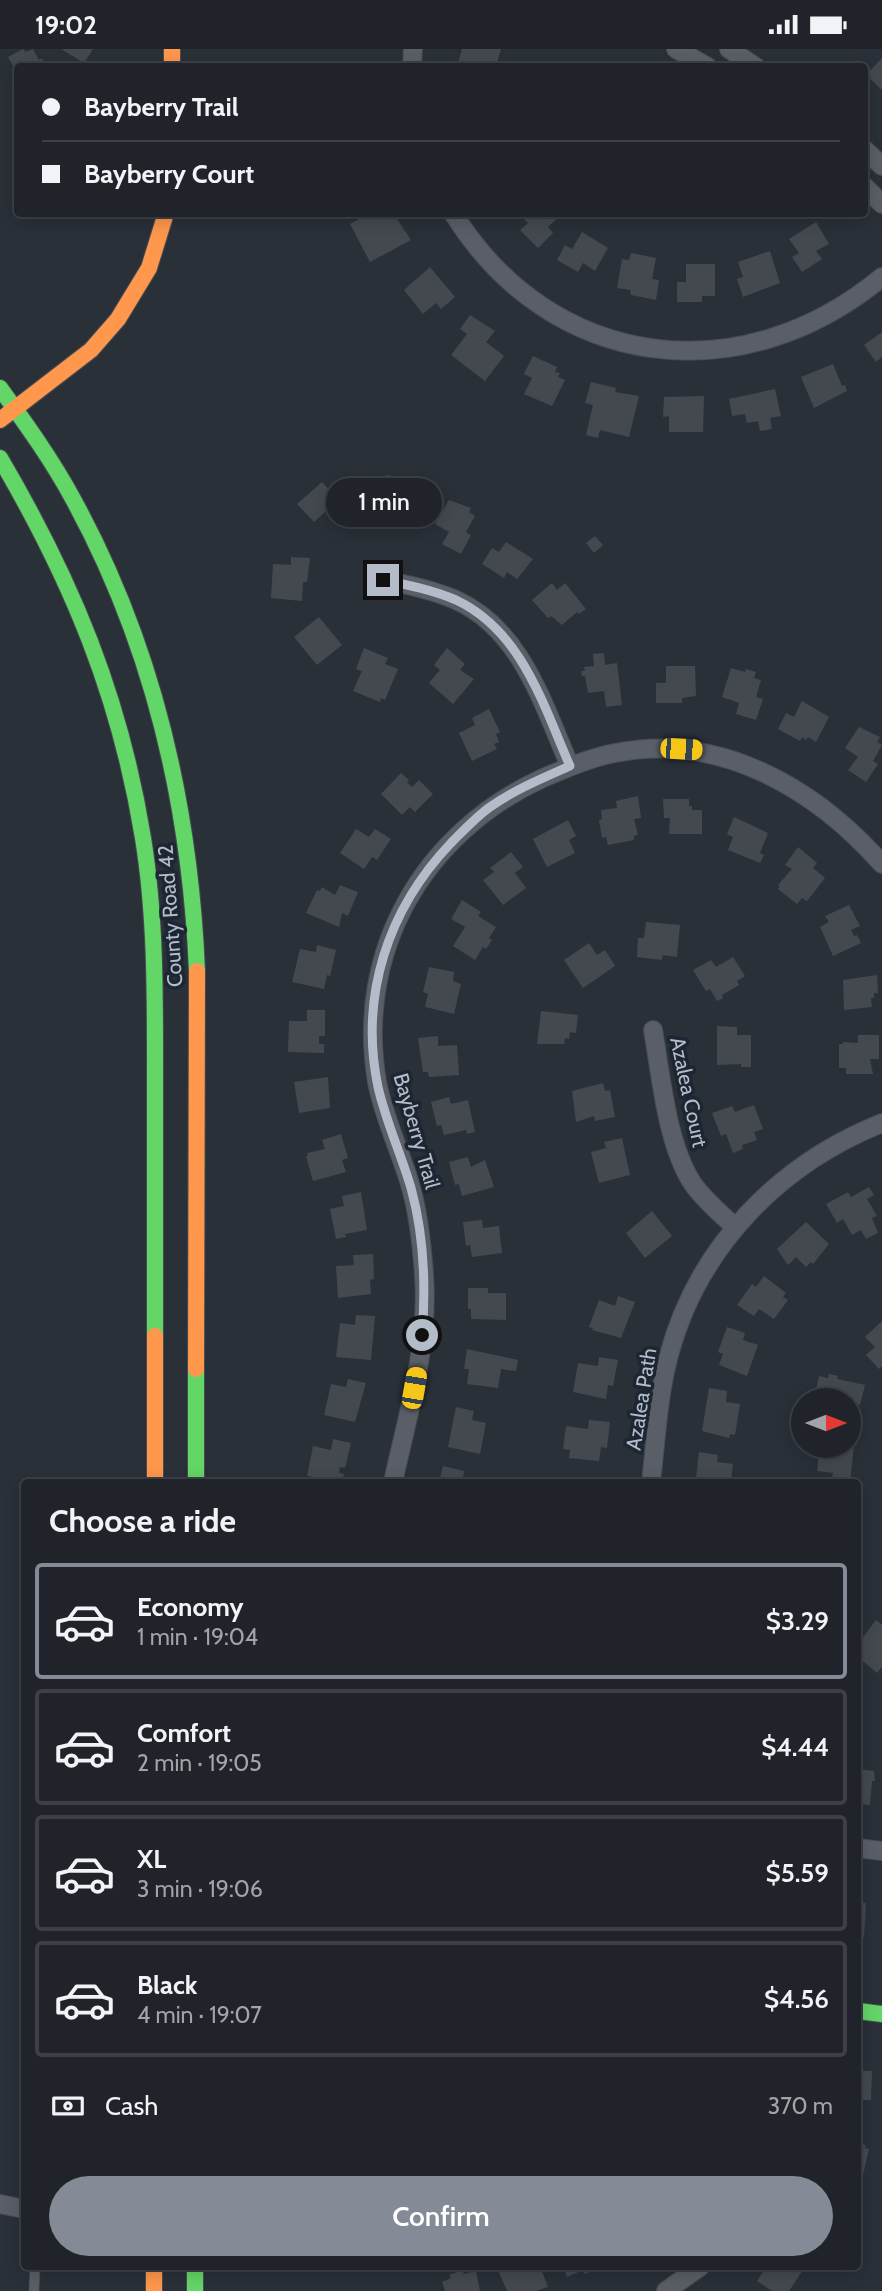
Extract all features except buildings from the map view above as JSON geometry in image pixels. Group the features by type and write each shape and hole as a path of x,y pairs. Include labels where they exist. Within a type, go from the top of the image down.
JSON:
{"main road":[{"path":"0,421 91,350 118,319 149,268 165,217"},
{"name":"County Road 42","path":"0,388 15,407 73,500 121,600 165,732 186,839 197,975 196,1479"},
{"name":"County Road 42","path":"0,458 53,552 94,649 122,736 144,839 153,923 155,975 155,1479"},
{"path":"861,2011 882,2014"},
{"path":"154,2270 154,2291"},
{"path":"195,2270 195,2291"}],"street":[{"path":"676,49 701,63"},
{"path":"729,49 751,63"},
{"path":"868,153 882,166"},
{"path":"868,190 882,204"},
{"path":"456,217 479,252 513,286 533,301 587,330 621,342 646,347 712,350 780,337 846,305 882,277"},
{"path":"383,580 424,588 457,601 481,614 505,636 522,660 570,766"},
{"name":"Bayberry Trail","path":"394,1479 418,1365 425,1304 424,1276 418,1219 411,1189 383,1109 377,1083 373,1027 380,972 396,921 423,874 488,808 524,787 570,766 636,749 695,750 720,755 754,768 812,801 862,841 882,865"},
{"name":"Azalea Court","path":"653,1030 672,1131 682,1164 705,1198 735,1227"},
{"name":"Azalea Path","path":"651,1479 664,1379 677,1329 712,1258 735,1227 772,1190 814,1157 849,1137 882,1123"},
{"path":"861,1848 882,1851"},
{"path":"0,2204 21,2208"},
{"path":"666,2291 695,2270"}],"lane":[{"path":"34,2291 35,2270"}],"traffic: fast":[{"path":"0,388 48,456 73,499 101,554 146,669 176,787 193,909 197,971"},
{"path":"0,458 49,549 90,641 121,736 143,838 153,929 155,990 155,1336"},
{"path":"196,1369 196,1479"},
{"path":"861,2011 882,2014"},
{"path":"195,2270 195,2291"}],"traffic: slow":[{"path":"172,49 172,63"},
{"path":"0,420 91,350 118,319 149,268 165,217"},
{"path":"196,1369 197,971"},
{"path":"155,1336 155,1479"},
{"path":"154,2270 154,2291"}],"route":[{"path":"383,580 424,588 457,601 481,614 505,636 522,660 534,684 570,766 488,808 438,856 423,874 396,921 380,972 373,1027 377,1083 383,1109 404,1165 418,1219 425,1304 422,1335"}]}
